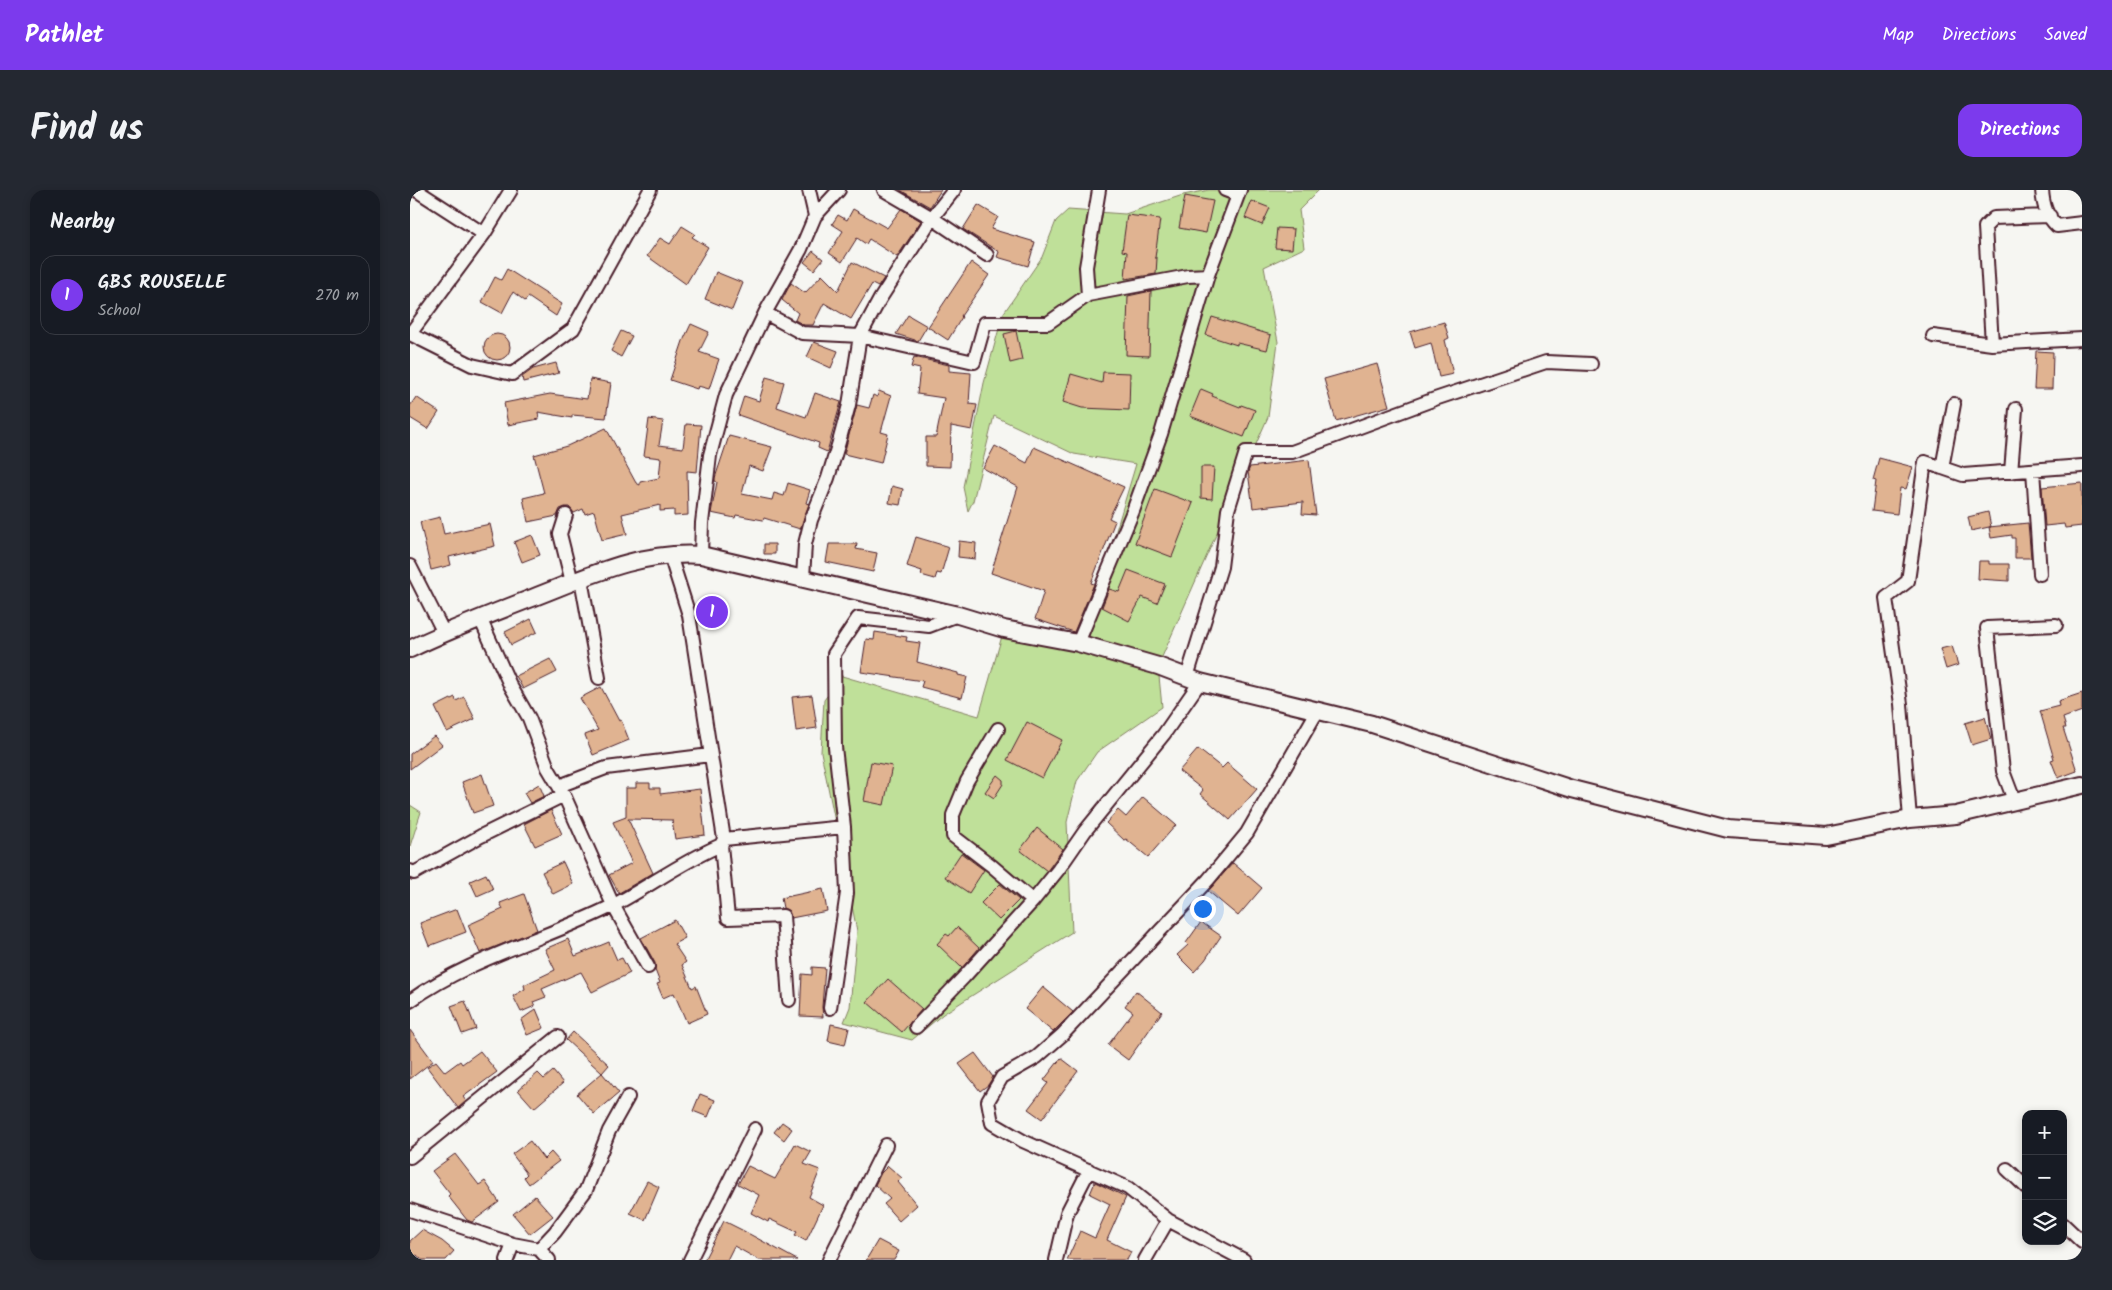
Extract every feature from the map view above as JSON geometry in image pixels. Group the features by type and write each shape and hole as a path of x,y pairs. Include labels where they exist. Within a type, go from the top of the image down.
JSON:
{"street":[{"path":"416,190 484,234"},
{"path":"511,190 484,234 410,334 472,365 512,374 573,330 650,190"},
{"path":"809,190 815,216"},
{"path":"815,190 828,195 837,193"},
{"path":"884,190 932,218 986,255"},
{"path":"803,578 806,544 811,520 828,478 839,442 848,405 860,336 880,300 932,218 954,190"},
{"path":"1088,295 1086,267 1100,190"},
{"path":"1078,643 1133,511 1161,434 1208,275 1239,193 1224,190"},
{"path":"2042,190 2042,204 2057,226 2082,223"},
{"path":"701,555 702,522 710,456 726,395 764,313 801,249 815,216 837,193"},
{"path":"1992,344 1985,228 1994,218 2050,216"},
{"path":"764,313 802,333 860,336 974,362 985,324 1048,323 1088,295 1188,276 1208,275"},
{"path":"1933,336 1992,344 2082,339"},
{"path":"916,1027 1033,901 1058,870 1085,831 1164,734 1193,679 1221,567 1228,510 1246,452 1292,452 1435,399 1546,362 1591,364"},
{"path":"1942,468 1954,404"},
{"path":"2011,472 2016,409"},
{"path":"1910,819 1901,704 1886,598 1908,582 1925,462 1962,475 2082,466"},
{"path":"2033,470 2040,574"},
{"path":"566,515 560,534 577,581 599,678"},
{"path":"670,555 689,614 722,842 728,918 784,916 789,1000"},
{"path":"410,649 480,618 633,560 670,555 701,555 958,615 1004,629 1078,643 1158,666 1193,679 1372,724 1572,789 1728,828 1826,836 1910,819 1956,815 2014,800 2082,786"},
{"path":"410,566 444,633"},
{"path":"830,1008 847,893 844,827 835,747 834,654 858,618 930,626 958,615"},
{"path":"480,618 510,685 529,718 548,768 561,790 613,905 648,967"},
{"path":"2014,800 2004,771 1987,628 2056,625"},
{"path":"1244,1260 1168,1220 1128,1188 1024,1141 992,1123 988,1102 1002,1077 1037,1058 1062,1035 1213,874 1247,833 1318,710"},
{"path":"998,729 967,781 953,815 953,836 1033,901"},
{"path":"410,871 414,873 561,790 606,768 710,755"},
{"path":"410,1001 424,991 468,967 527,944 613,905 722,842 844,827"},
{"path":"410,1157 558,1037"},
{"path":"539,1249 586,1190 610,1131 628,1097"},
{"path":"690,1260 755,1129"},
{"path":"829,1260 886,1145"},
{"path":"2007,1169 2022,1183"},
{"path":"1056,1260 1067,1213 1089,1170"},
{"path":"410,1210 513,1244 539,1249 549,1260"},
{"path":"1145,1260 1168,1220"},
{"path":"2067,1228 2082,1242"},
{"path":"507,1260 513,1244"}],"green space":[{"path":"1209,190 1319,190 1299,210 1304,248 1264,267 1278,342 1268,417 1158,666 1162,707 1097,752 1077,781 1067,822 1072,932 943,1014 912,1040 844,1022 850,1007 857,931 821,752 824,700 842,676 979,716 1004,629 1078,643 1094,604 1136,464 1074,454 994,416 973,501 968,511 963,487 984,383 1003,314 1042,257 1056,221 1068,210 1125,214 1183,195"},
{"path":"410,805 421,812 410,846"}],"building":[{"path":"900,190 941,190 930,207"},
{"path":"1185,196 1213,201 1206,233 1179,228"},
{"path":"1252,201 1270,208 1262,225 1245,218"},
{"path":"978,205 998,217 991,229 1035,242 1028,266 997,257 999,252 963,229"},
{"path":"853,209 887,228 901,209 921,221 897,257 869,239 866,244 857,238 842,262 829,253 843,231 832,224 838,215 847,220"},
{"path":"1127,215 1160,219 1155,258 1157,258 1156,274 1125,279 1127,252 1122,251"},
{"path":"682,226 695,234 692,237 708,247 686,284 647,256 660,238 670,244"},
{"path":"1277,228 1294,229 1292,249 1275,248"},
{"path":"813,251 823,259 814,270 804,262"},
{"path":"852,262 884,278 878,287 872,284 851,319 824,303 813,325 804,325 795,320 798,313 782,300 791,283 805,293 822,275 838,291"},
{"path":"971,262 989,275 961,316 948,340 928,327"},
{"path":"507,269 562,304 556,316 528,297 525,301 513,292 502,313 482,302 495,277 501,280"},
{"path":"716,272 743,283 732,310 705,299"},
{"path":"1151,291 1149,356 1126,355 1128,296"},
{"path":"908,315 927,326 918,341 896,334"},
{"path":"1212,317 1271,335 1267,350 1237,343 1237,345 1206,335"},
{"path":"1444,322 1449,338 1445,340 1453,374 1439,377 1431,343 1415,348 1410,332"},
{"path":"691,324 709,332 699,352 719,359 709,389 698,386 697,389 670,380 683,341"},
{"path":"621,331 632,336 621,357 611,351"},
{"path":"1016,331 1022,360 1010,363 1004,334"},
{"path":"497,334 506,338 510,347 506,356 497,360 488,356 484,347 488,338"},
{"path":"814,342 838,351 831,368 807,357"},
{"path":"2036,351 2053,352 2052,389 2034,389"},
{"path":"914,357 949,365 949,371 971,373 969,404 977,405 972,430 951,426 950,467 926,466 926,437 936,437 944,398 917,394 920,369 911,367"},
{"path":"556,363 559,373 523,382 522,377 533,369"},
{"path":"1377,364 1389,406 1336,421 1324,379"},
{"path":"1103,372 1130,373 1129,410 1082,408 1063,402 1071,374 1102,383"},
{"path":"766,377 784,382 777,407 806,417 815,393 841,402 827,452 818,448 819,443 738,415 744,396 759,401"},
{"path":"590,379 611,383 606,418 572,415 572,418 538,412 539,419 508,425 504,403 550,394 587,399"},
{"path":"1201,389 1213,394 1212,396 1240,407 1241,405 1255,410 1244,437 1190,416"},
{"path":"879,391 891,396 881,432 888,434 881,463 844,454 857,405 869,408 873,395 877,397"},
{"path":"416,397 439,412 428,429 410,418 410,406"},
{"path":"649,419 663,421 659,445 683,448 686,424 701,425 697,472 687,471 688,515 674,516 674,510 660,511 660,505 622,514 627,534 602,540 594,511 585,514 583,509 574,513 569,507 565,507 560,509 557,516 528,522 523,498 544,493 534,455 567,446 606,428 636,483 640,485 640,482 659,478 661,458 644,456"},
{"path":"729,436 772,447 763,471 749,466 742,494 772,500 774,493 784,496 788,483 810,490 806,503 809,504 800,529 764,518 763,520 736,515 735,518 711,513 717,482 715,478"},
{"path":"995,446 1027,463 1034,447 1124,487 1109,518 1115,521 1091,583 1094,584 1074,632 1035,619 1044,591 991,573 1018,487 983,468"},
{"path":"1879,458 1913,467 1906,489 1900,488 1897,514 1872,511 1876,481 1873,480"},
{"path":"1309,460 1316,515 1302,514 1303,502 1253,508 1248,472 1250,467"},
{"path":"1201,467 1214,467 1212,499 1201,498"},
{"path":"2082,483 2082,526 2065,528 2064,524 2045,526 2042,487"},
{"path":"892,486 903,489 900,505 889,503"},
{"path":"1155,489 1193,503 1172,557 1135,543"},
{"path":"1988,512 1991,527 2028,523 2031,558 2015,558 2015,538 2012,538 2012,535 1991,538 1989,527 1971,531 1968,517"},
{"path":"440,517 444,534 490,524 495,546 449,557 451,565 431,570 420,522"},
{"path":"532,535 540,555 522,562 514,542"},
{"path":"916,537 949,547 941,574 937,573 935,579 921,575 922,571 907,566"},
{"path":"959,541 976,543 975,559 958,557"},
{"path":"764,544 775,544 775,554 764,554"},
{"path":"829,544 857,544 856,549 877,553 873,572 826,562"},
{"path":"1979,561 1989,561 1989,564 2009,564 2009,581 1978,579"},
{"path":"1128,570 1165,584 1157,603 1142,597 1129,621 1102,607 1109,589 1119,592"},
{"path":"531,619 537,632 511,645 505,632"},
{"path":"875,632 907,637 906,641 920,643 917,662 967,677 962,698 921,687 923,681 861,672 866,639 874,640"},
{"path":"1952,646 1958,665 1946,669 1940,649"},
{"path":"550,659 557,672 523,689 516,676"},
{"path":"601,687 619,721 621,720 629,740 593,755 585,735 598,730 580,698"},
{"path":"2082,693 2082,711 2063,718 2066,728 2063,728 2077,771 2058,778 2051,760 2054,759 2040,711 2059,706 2058,701"},
{"path":"812,695 817,728 796,731 792,697"},
{"path":"455,697 456,701 464,697 475,719 447,732 435,707"},
{"path":"1985,717 1991,739 1972,745 1965,723"},
{"path":"1027,722 1062,740 1042,778 1007,760"},
{"path":"434,736 442,745 410,769 410,754"},
{"path":"1198,749 1222,768 1227,763 1257,789 1230,820 1200,794 1203,790 1179,771"},
{"path":"871,762 892,766 884,805 864,801"},
{"path":"482,774 493,806 473,813 462,782"},
{"path":"997,775 1003,780 1003,784 994,798 985,792"},
{"path":"636,783 650,783 650,788 660,788 660,794 700,789 705,835 675,839 672,820 628,819 653,873 619,893 609,875 632,863 613,822 626,817 626,788 636,788"},
{"path":"539,784 544,796 530,803 524,793"},
{"path":"1143,797 1176,825 1148,857 1126,839 1124,840 1106,823 1118,810 1126,817"},
{"path":"551,810 562,834 535,846 524,824"},
{"path":"1037,828 1063,849 1047,871 1020,850"},
{"path":"961,853 984,870 969,893 945,877"},
{"path":"563,862 573,884 553,894 542,872"},
{"path":"1233,863 1262,888 1238,916 1208,891"},
{"path":"486,874 493,889 477,896 470,881"},
{"path":"1000,884 1019,900 999,920 981,903"},
{"path":"823,889 827,911 791,918 789,911 783,908 781,898"},
{"path":"524,894 537,930 480,953 468,925 503,909 500,903"},
{"path":"457,909 466,932 429,946 420,923"},
{"path":"675,920 685,938 674,944 686,962 682,965 692,988 696,986 707,1014 687,1023 674,993 663,998 657,984 660,983 655,970 655,963 641,938"},
{"path":"1201,922 1221,936 1205,960 1194,972 1177,955 1188,945 1186,943"},
{"path":"957,927 979,948 962,968 937,944 946,934 949,936"},
{"path":"568,939 575,956 609,942 617,960 622,958 630,973 592,992 581,972 542,989 546,997 533,1002 535,1006 521,1012 513,996 525,989 524,985 555,970 545,949"},
{"path":"812,967 825,968 823,1017 800,1016 802,974 812,975"},
{"path":"888,979 922,1009 902,1032 867,1002"},
{"path":"1043,987 1073,1012 1053,1032 1025,1009"},
{"path":"1136,991 1162,1012 1128,1060 1108,1045 1133,1012 1125,1006"},
{"path":"465,1001 476,1029 462,1034 451,1006"},
{"path":"536,1009 544,1028 527,1035 521,1020"},
{"path":"831,1024 849,1028 845,1045 828,1041"},
{"path":"410,1030 433,1061 410,1079"},
{"path":"573,1032 609,1065 602,1073 566,1040"},
{"path":"480,1051 497,1072 463,1097 466,1101 458,1108 427,1067 436,1061 445,1072 460,1061 462,1064"},
{"path":"975,1053 993,1077 988,1085 980,1091 959,1064"},
{"path":"1061,1058 1078,1071 1042,1119 1028,1109 1048,1083 1044,1080"},
{"path":"553,1071 563,1083 534,1108 518,1090 538,1073 544,1079"},
{"path":"602,1073 619,1093 594,1114 577,1094"},
{"path":"700,1094 715,1100 708,1117 693,1111"},
{"path":"782,1122 792,1129 784,1140 774,1132"},
{"path":"530,1141 544,1159 551,1152 559,1161 529,1184 524,1177 527,1174 512,1154"},
{"path":"795,1144 811,1152 804,1164 820,1170 809,1197 823,1205 806,1241 795,1235 797,1232 769,1219 768,1222 751,1213 759,1195 738,1184 748,1166 775,1179"},
{"path":"455,1154 479,1185 485,1181 499,1202 472,1222 467,1220 448,1196 450,1194 432,1171"},
{"path":"888,1166 902,1178 898,1182 917,1205 899,1221 884,1204 890,1199 875,1185 881,1173"},
{"path":"647,1181 659,1187 645,1220 630,1213"},
{"path":"1095,1182 1126,1197 1107,1240 1131,1252 1127,1260 1067,1260 1080,1231 1095,1238 1110,1204 1090,1194"},
{"path":"535,1196 553,1216 530,1234 513,1214"},
{"path":"724,1221 797,1260 759,1260 734,1246 727,1260 704,1260"},
{"path":"422,1230 442,1241 454,1251 446,1260 422,1260 417,1255 410,1260 410,1241"},
{"path":"878,1240 899,1251 894,1260 866,1260"}],"place":[{"name":"GBS ROUSELLE","path":"712,612"}]}
